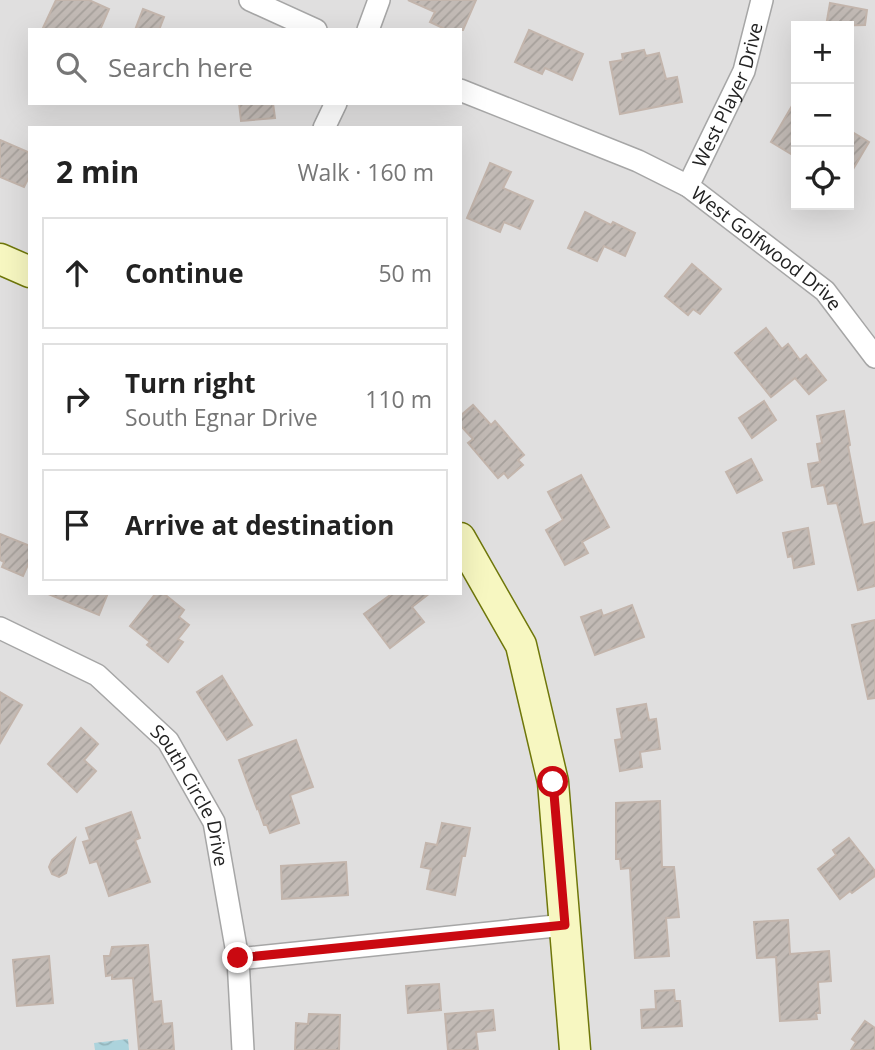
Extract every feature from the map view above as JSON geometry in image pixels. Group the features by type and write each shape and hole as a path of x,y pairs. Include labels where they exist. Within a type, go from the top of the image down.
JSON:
{"street":[{"path":"250,0 312,28"},
{"path":"369,28 379,0"},
{"name":"West Player Drive","path":"688,186 744,71 762,0"},
{"name":"West Golfwood Drive","path":"462,91 638,162 688,186 825,291 875,357"},
{"path":"325,126 335,105"},
{"path":"0,259 28,271"},
{"path":"462,542 521,645 553,782 575,1050"},
{"name":"South Circle Drive","path":"0,628 97,675 168,741 214,822 238,958 243,1050"},
{"path":"238,958 565,925"}],"shaded area":[{"path":"0,0 875,0 875,1050 0,1050"}],"water":[{"path":"128,1039 129,1050 95,1050 94,1043"}],"building":[{"path":"56,0 89,0 109,9 101,28 43,28"},
{"path":"408,0 476,0 463,30 443,28 430,22 435,12"},
{"path":"830,3 867,10 865,25 854,25 854,21 827,21"},
{"path":"143,9 164,17 160,28 136,28"},
{"path":"529,30 583,54 572,80 545,68 542,74 515,62"},
{"path":"644,50 646,56 659,53 666,79 677,77 682,102 620,114 610,62 623,60 622,54"},
{"path":"239,105 273,105 275,118 241,121"},
{"path":"791,108 791,154 771,142"},
{"path":"854,133 869,142 854,168"},
{"path":"0,140 28,152 28,179 24,187 0,177"},
{"path":"490,163 511,172 503,188 533,201 520,229 504,222 500,232 467,218"},
{"path":"585,212 635,233 625,256 604,246 597,261 568,248"},
{"path":"692,264 721,289 700,314 693,309 688,315 665,296"},
{"path":"766,328 782,349 788,344 800,360 806,355 826,380 809,394 795,378 771,397 735,353"},
{"path":"764,401 776,420 752,438 739,418"},
{"path":"473,405 491,425 495,421 524,455 518,460 523,465 508,478 504,473 498,478 468,443 473,439 462,427 462,414"},
{"path":"844,411 863,525 875,522 875,586 858,590 837,503 828,504 824,485 812,487 808,464 820,462 817,444 822,443 817,416"},
{"path":"751,459 762,480 737,493 726,472"},
{"path":"581,475 609,527 582,542 588,553 565,565 546,530 563,520 548,492"},
{"path":"808,528 814,564 794,568 792,556 788,557 783,533"},
{"path":"0,534 28,545 28,565 23,576 2,567 4,562 0,560"},
{"path":"51,595 107,595 99,615"},
{"path":"154,595 165,595 184,610 179,617 189,625 178,639 183,642 168,662 147,645 150,642 130,626"},
{"path":"390,595 427,595 412,607 424,622 390,648 364,614"},
{"path":"632,605 644,637 595,655 581,617 601,610 603,616"},
{"path":"875,620 875,698 868,699 852,625"},
{"path":"222,676 252,725 227,740 197,692"},
{"path":"0,692 22,705 0,743"},
{"path":"646,704 649,720 656,719 660,749 640,752 642,767 620,771 615,740 622,739 617,709"},
{"path":"81,728 98,744 84,760 96,771 77,792 48,764"},
{"path":"296,740 313,787 290,795 299,823 270,833 257,809 239,760"},
{"path":"660,801 662,867 674,867 679,917 666,918 669,956 635,958 630,868 621,869 620,859 616,859 616,803"},
{"path":"131,812 140,838 135,840 150,882 109,896 97,861 90,863 83,842 90,840 86,828"},
{"path":"442,823 470,828 455,895 427,889 431,869 421,867 426,843 437,845"},
{"path":"849,838 875,871 875,876 840,899 818,869 836,855 833,850"},
{"path":"75,839 66,873 59,877 52,874 49,867 52,860"},
{"path":"346,862 348,895 282,899 281,866"},
{"path":"788,920 790,954 829,951 831,981 818,982 820,1013 816,1013 817,1019 780,1021 776,957 757,958 754,922"},
{"path":"148,945 153,1002 161,1001 163,1024 172,1023 174,1050 139,1050 133,978 112,979 112,975 106,976 104,956 110,956 112,947"},
{"path":"49,956 53,1003 17,1006 13,960"},
{"path":"439,984 441,1010 408,1013 406,986"},
{"path":"674,990 675,1001 680,1001 682,1026 642,1028 641,1010 656,1009 655,991"},
{"path":"493,1010 495,1030 476,1032 478,1050 448,1050 445,1014"},
{"path":"309,1014 340,1015 339,1050 295,1050 296,1023 308,1024"},
{"path":"865,1021 875,1028 875,1050 851,1050 856,1042 852,1039"}],"route":[{"path":"238,958 565,925 553,782"}]}
